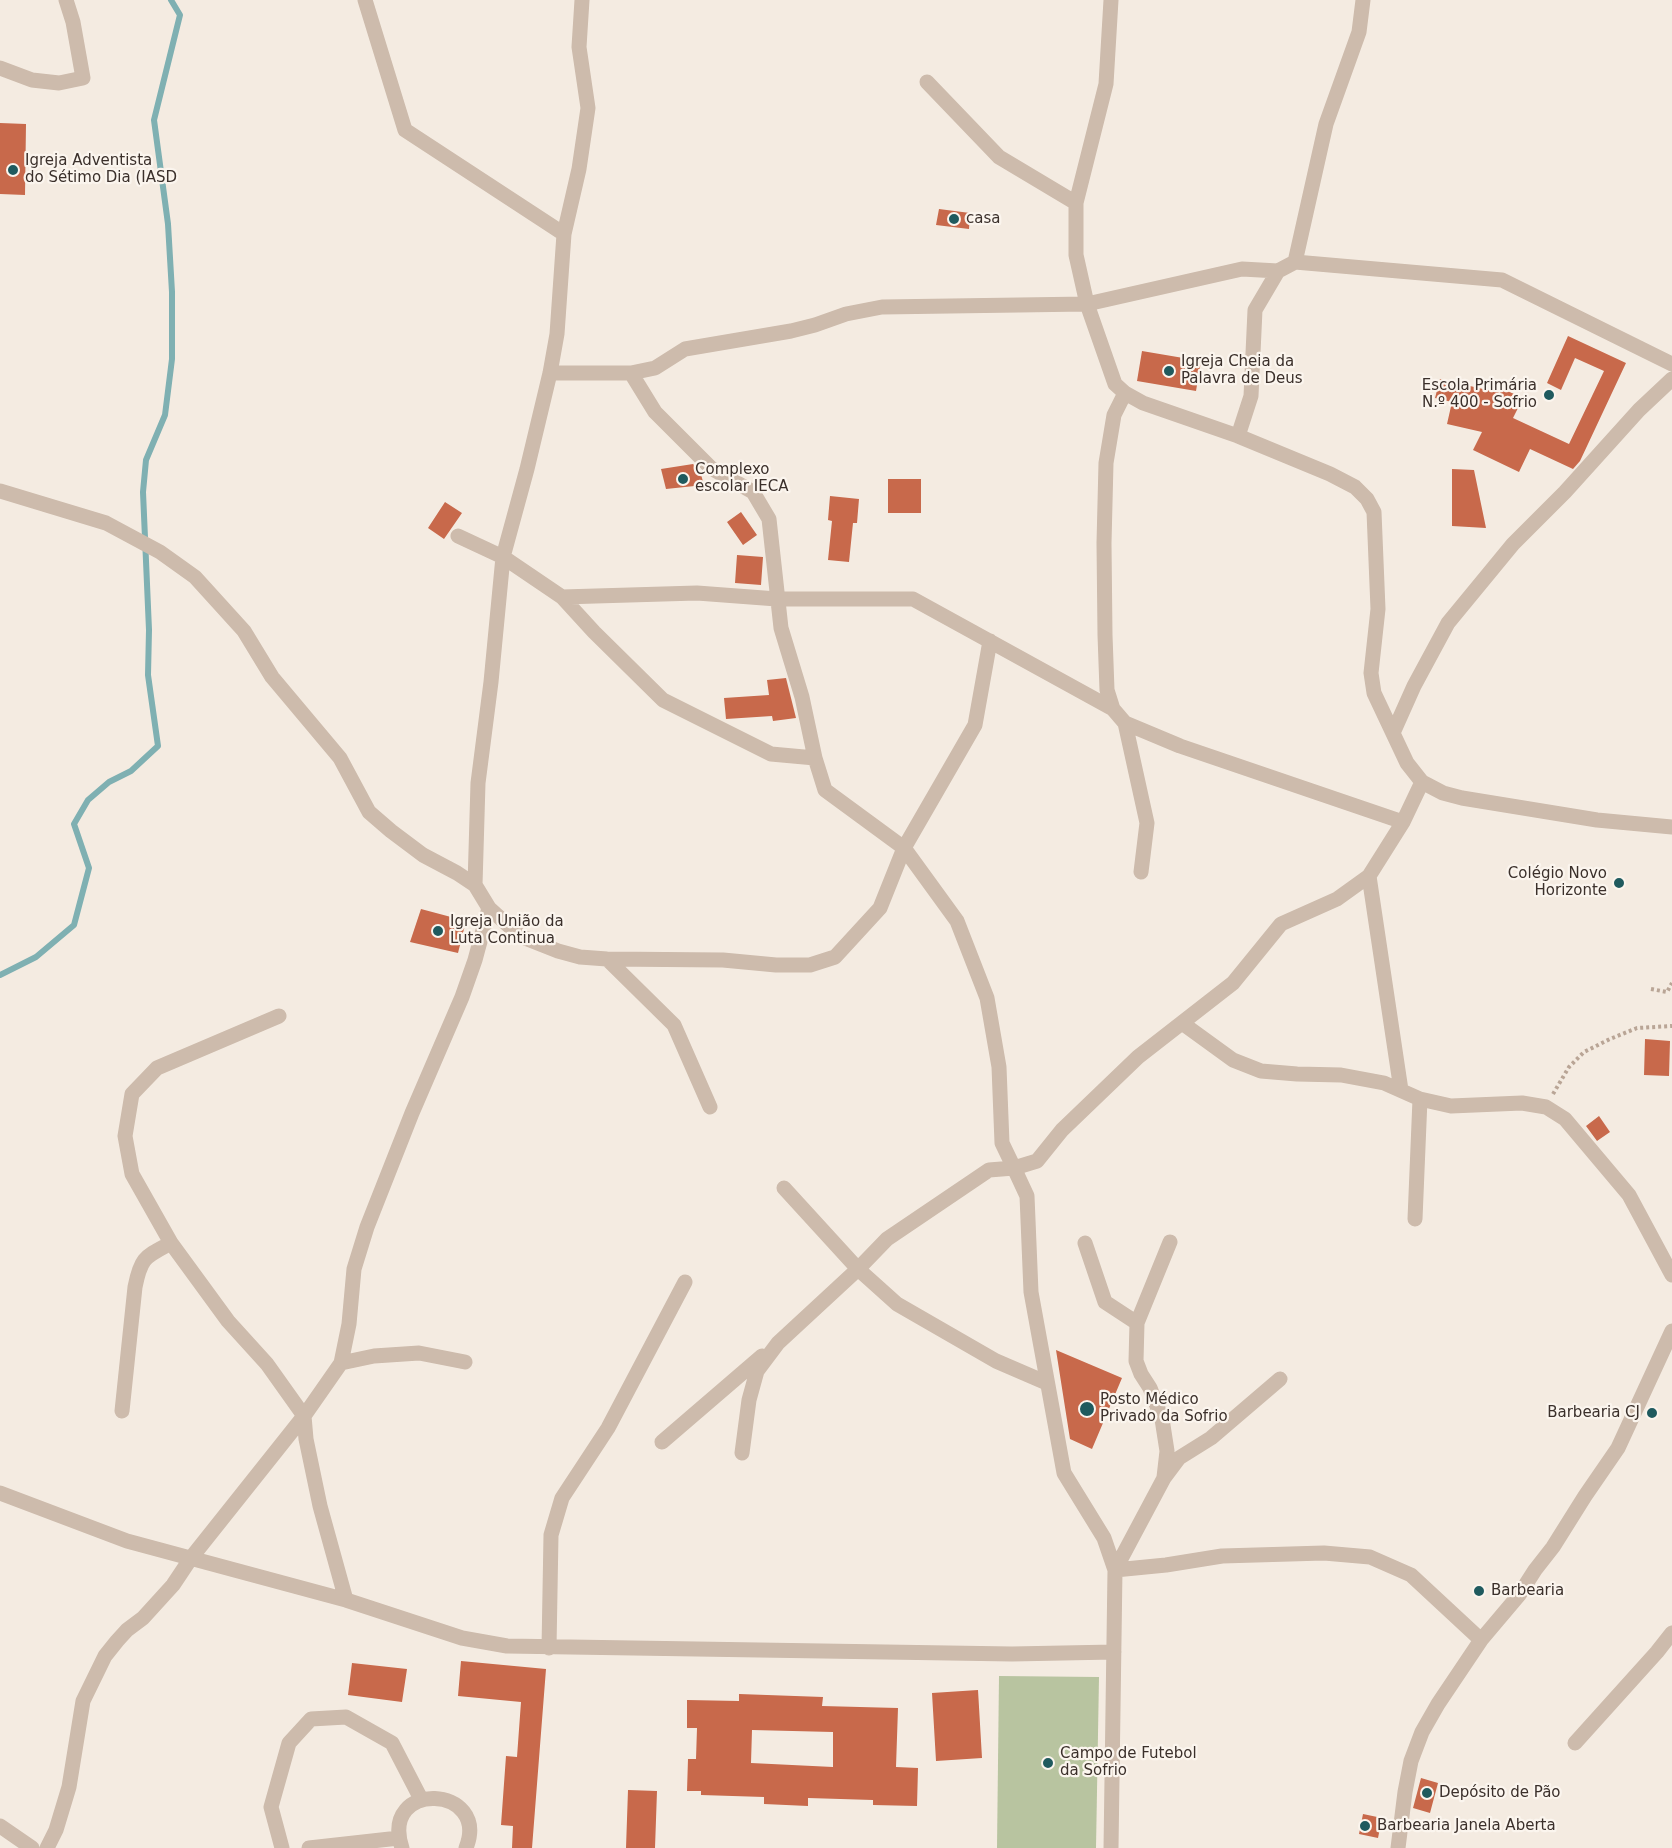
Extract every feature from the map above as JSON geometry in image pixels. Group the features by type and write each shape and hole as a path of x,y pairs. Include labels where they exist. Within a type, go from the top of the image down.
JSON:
{"street":[{"path":"0,68 32,80 59,83 83,78 73,22 66,0"},
{"path":"365,0 405,130 564,234"},
{"path":"475,885 478,783 491,682 503,557 550,373 557,334 564,234 579,169 588,108 579,46 582,0"},
{"path":"1111,0 1106,84 1077,202 1076,255 1087,304 1115,384 1125,393 1143,403 1238,436 1330,474 1355,487 1367,498 1374,512 1378,609 1371,673 1374,693 1407,764 1422,783 1443,793 1462,798 1597,820 1672,827"},
{"path":"1295,262 1326,124 1359,32 1363,0"},
{"path":"927,82 999,157 1077,202"},
{"path":"550,373 631,373 655,368 685,349 791,332 846,314 882,307 1087,304 1242,269 1278,271 1295,262 1502,280 1672,364"},
{"path":"1238,436 1251,396 1255,310 1278,271"},
{"path":"631,373 656,412 711,468 753,492 769,519 781,628 802,697 815,758 825,790 904,848 957,921 987,998 999,1068 1002,1143 1027,1196 1031,1292 1064,1473 1104,1538 1114,1570 1111,1848"},
{"path":"1393,733 1414,686 1448,623 1513,544 1565,492 1639,410 1672,379"},
{"path":"1113,709 1107,690 1105,624 1106,463 1114,415 1125,393"},
{"path":"0,491 106,523 160,552 195,577 244,632 272,676 340,758 369,812 423,855 475,885 489,908 520,936 580,957 723,960 776,965 810,965 835,957 880,908 904,848 975,725 990,641"},
{"path":"458,536 503,557 562,597 663,700 771,754 815,758"},
{"path":"562,597 697,593 777,599 913,599 1113,709 1125,723 1180,746 1403,822"},
{"path":"1125,723 1147,823 1141,872"},
{"path":"662,1442 778,1342 858,1269 887,1239 989,1170 1014,1168 1037,1161 1062,1130 1138,1057 1233,983 1281,924 1337,899 1369,876 1403,822 1422,783"},
{"path":"1369,876 1401,1090"},
{"path":"47,1848 56,1830 69,1787 83,1701 105,1656 127,1630 143,1618 173,1585 191,1558 304,1416 341,1363 349,1324 354,1269 367,1227 412,1113 462,997 489,908"},
{"path":"607,959 674,1025 710,1107"},
{"path":"279,1016 157,1068 132,1094 125,1136 132,1174 171,1243 228,1321 267,1364 304,1416 306,1439 320,1506 346,1600"},
{"path":"1182,1023 1233,1060 1261,1071 1341,1075 1384,1083 1420,1099 1450,1106 1522,1102 1546,1107 1565,1119 1629,1195 1672,1275"},
{"path":"1415,1219 1420,1099"},
{"path":"784,1188 858,1269 897,1304 996,1361 1047,1383"},
{"path":"1164,1478 1167,1451 1162,1419 1136,1361 1137,1323 1170,1242"},
{"path":"122,1411 139,1268 146,1257 171,1243"},
{"path":"1085,1243 1105,1302 1137,1323"},
{"path":"549,1648 551,1535 562,1498 608,1428 684,1282"},
{"path":"1398,1848 1411,1761 1422,1732 1481,1640 1519,1595 1535,1570 1554,1547 1618,1448 1672,1331"},
{"path":"742,1453 749,1400 757,1371 778,1342"},
{"path":"341,1363 374,1356 419,1353 465,1362"},
{"path":"1114,1570 1164,1478 1179,1458 1211,1438 1280,1379"},
{"path":"0,1493 127,1541 346,1600 462,1638 507,1646 1012,1654 1114,1652"},
{"path":"1114,1570 1222,1556 1324,1553 1370,1557 1411,1575 1481,1640"},
{"path":"1575,1743 1672,1633"},
{"path":"282,1848 271,1808 289,1743 311,1719 346,1717 392,1743 421,1799"},
{"path":"309,1848 400,1843 399,1826 403,1815 410,1806 421,1799 432,1797 445,1799 455,1804 464,1813 469,1824 470,1835 466,1848"},
{"path":"0,1826 32,1848"}],"path":[{"path":"1651,989 1667,992 1672,983"},
{"path":"1546,1107 1569,1067 1584,1052 1637,1028 1672,1026"}],"green space":[{"name":"Campo de Futebol da Sofrio","path":"999,1676 1099,1677 1096,1848 997,1848"}],"building":[{"name":"Igreja Adventista do Sétimo Dia (IASD","path":"0,123 26,124 25,195 0,194"},
{"name":"casa","path":"939,209 970,213 969,229 936,225"},
{"name":"Escola Primária N.º 400 - Sofrio","path":"1568,336 1626,363 1580,461 1573,469 1530,449 1519,472 1473,450 1482,432 1447,424 1452,402 1435,398 1440,379 1500,393 1503,389 1523,398 1513,418 1569,444 1604,371 1575,358 1561,390 1547,383"},
{"name":"Igreja Cheia da Palavra de Deus","path":"1142,351 1201,361 1196,391 1137,381"},
{"name":"Complexo escolar IECA","path":"693,464 700,471 704,485 666,489 661,469"},
{"path":"1452,469 1474,470 1486,528 1452,526"},
{"path":"888,479 921,479 921,513 888,513"},
{"path":"830,496 859,499 857,523 853,523 849,562 828,560 832,521 828,520"},
{"path":"445,502 462,513 444,539 428,528"},
{"path":"741,512 757,535 743,545 727,522"},
{"path":"737,555 763,557 761,585 735,583"},
{"path":"786,678 796,718 773,721 772,716 726,719 724,698 769,695 767,680"},
{"name":"Igreja União da Luta Continua","path":"421,909 466,921 458,953 410,942"},
{"path":"1645,1039 1670,1041 1669,1076 1644,1075"},
{"path":"1599,1116 1610,1132 1597,1141 1586,1126"},
{"name":"Posto Médico Privado da Sofrio","path":"1056,1350 1122,1378 1092,1449 1070,1439"},
{"path":"461,1661 546,1669 532,1848 512,1848 513,1826 501,1825 506,1756 517,1757 521,1702 458,1696"},
{"path":"352,1663 407,1669 402,1702 348,1695"},
{"path":"978,1690 982,1758 936,1761 932,1693"},
{"path":"739,1694 823,1697 822,1706 898,1708 896,1767 918,1768 917,1806 873,1805 873,1800 808,1798 808,1806 764,1804 764,1797 701,1795 701,1791 687,1791 688,1759 696,1759 697,1728 687,1728 687,1700 739,1701","holes":["752,1730 833,1732 833,1767 751,1763"]},
{"path":"1421,1778 1438,1783 1430,1813 1413,1808"},
{"path":"628,1790 657,1791 655,1848 626,1848"},
{"path":"1363,1814 1382,1818 1378,1838 1359,1834"}],"waterway":[{"path":"0,975 36,957 74,925 89,868 74,824 88,800 109,782 131,771 158,746 148,675 149,630 143,492 146,460 165,415 172,359 172,292 168,224 154,120 180,15 171,0"}],"place":[{"name":"Igreja Adventista do Sétimo Dia (IASD","path":"13,170"},
{"name":"casa","path":"954,219"},
{"name":"Igreja Cheia da Palavra de Deus","path":"1169,371"},
{"name":"Escola Primária N.º 400 - Sofrio","path":"1549,395"},
{"name":"Complexo escolar IECA","path":"683,479"},
{"name":"Colégio Novo Horizonte","path":"1619,883"},
{"name":"Igreja União da Luta Continua","path":"438,931"},
{"name":"Posto Médico Privado da Sofrio","path":"1087,1409"},
{"name":"Barbearia CJ","path":"1652,1413"},
{"name":"Barbearia","path":"1479,1591"},
{"name":"Campo de Futebol da Sofrio","path":"1048,1763"},
{"name":"Depósito de Pão","path":"1427,1793"},
{"name":"Barbearia Janela Aberta","path":"1365,1826"}]}
